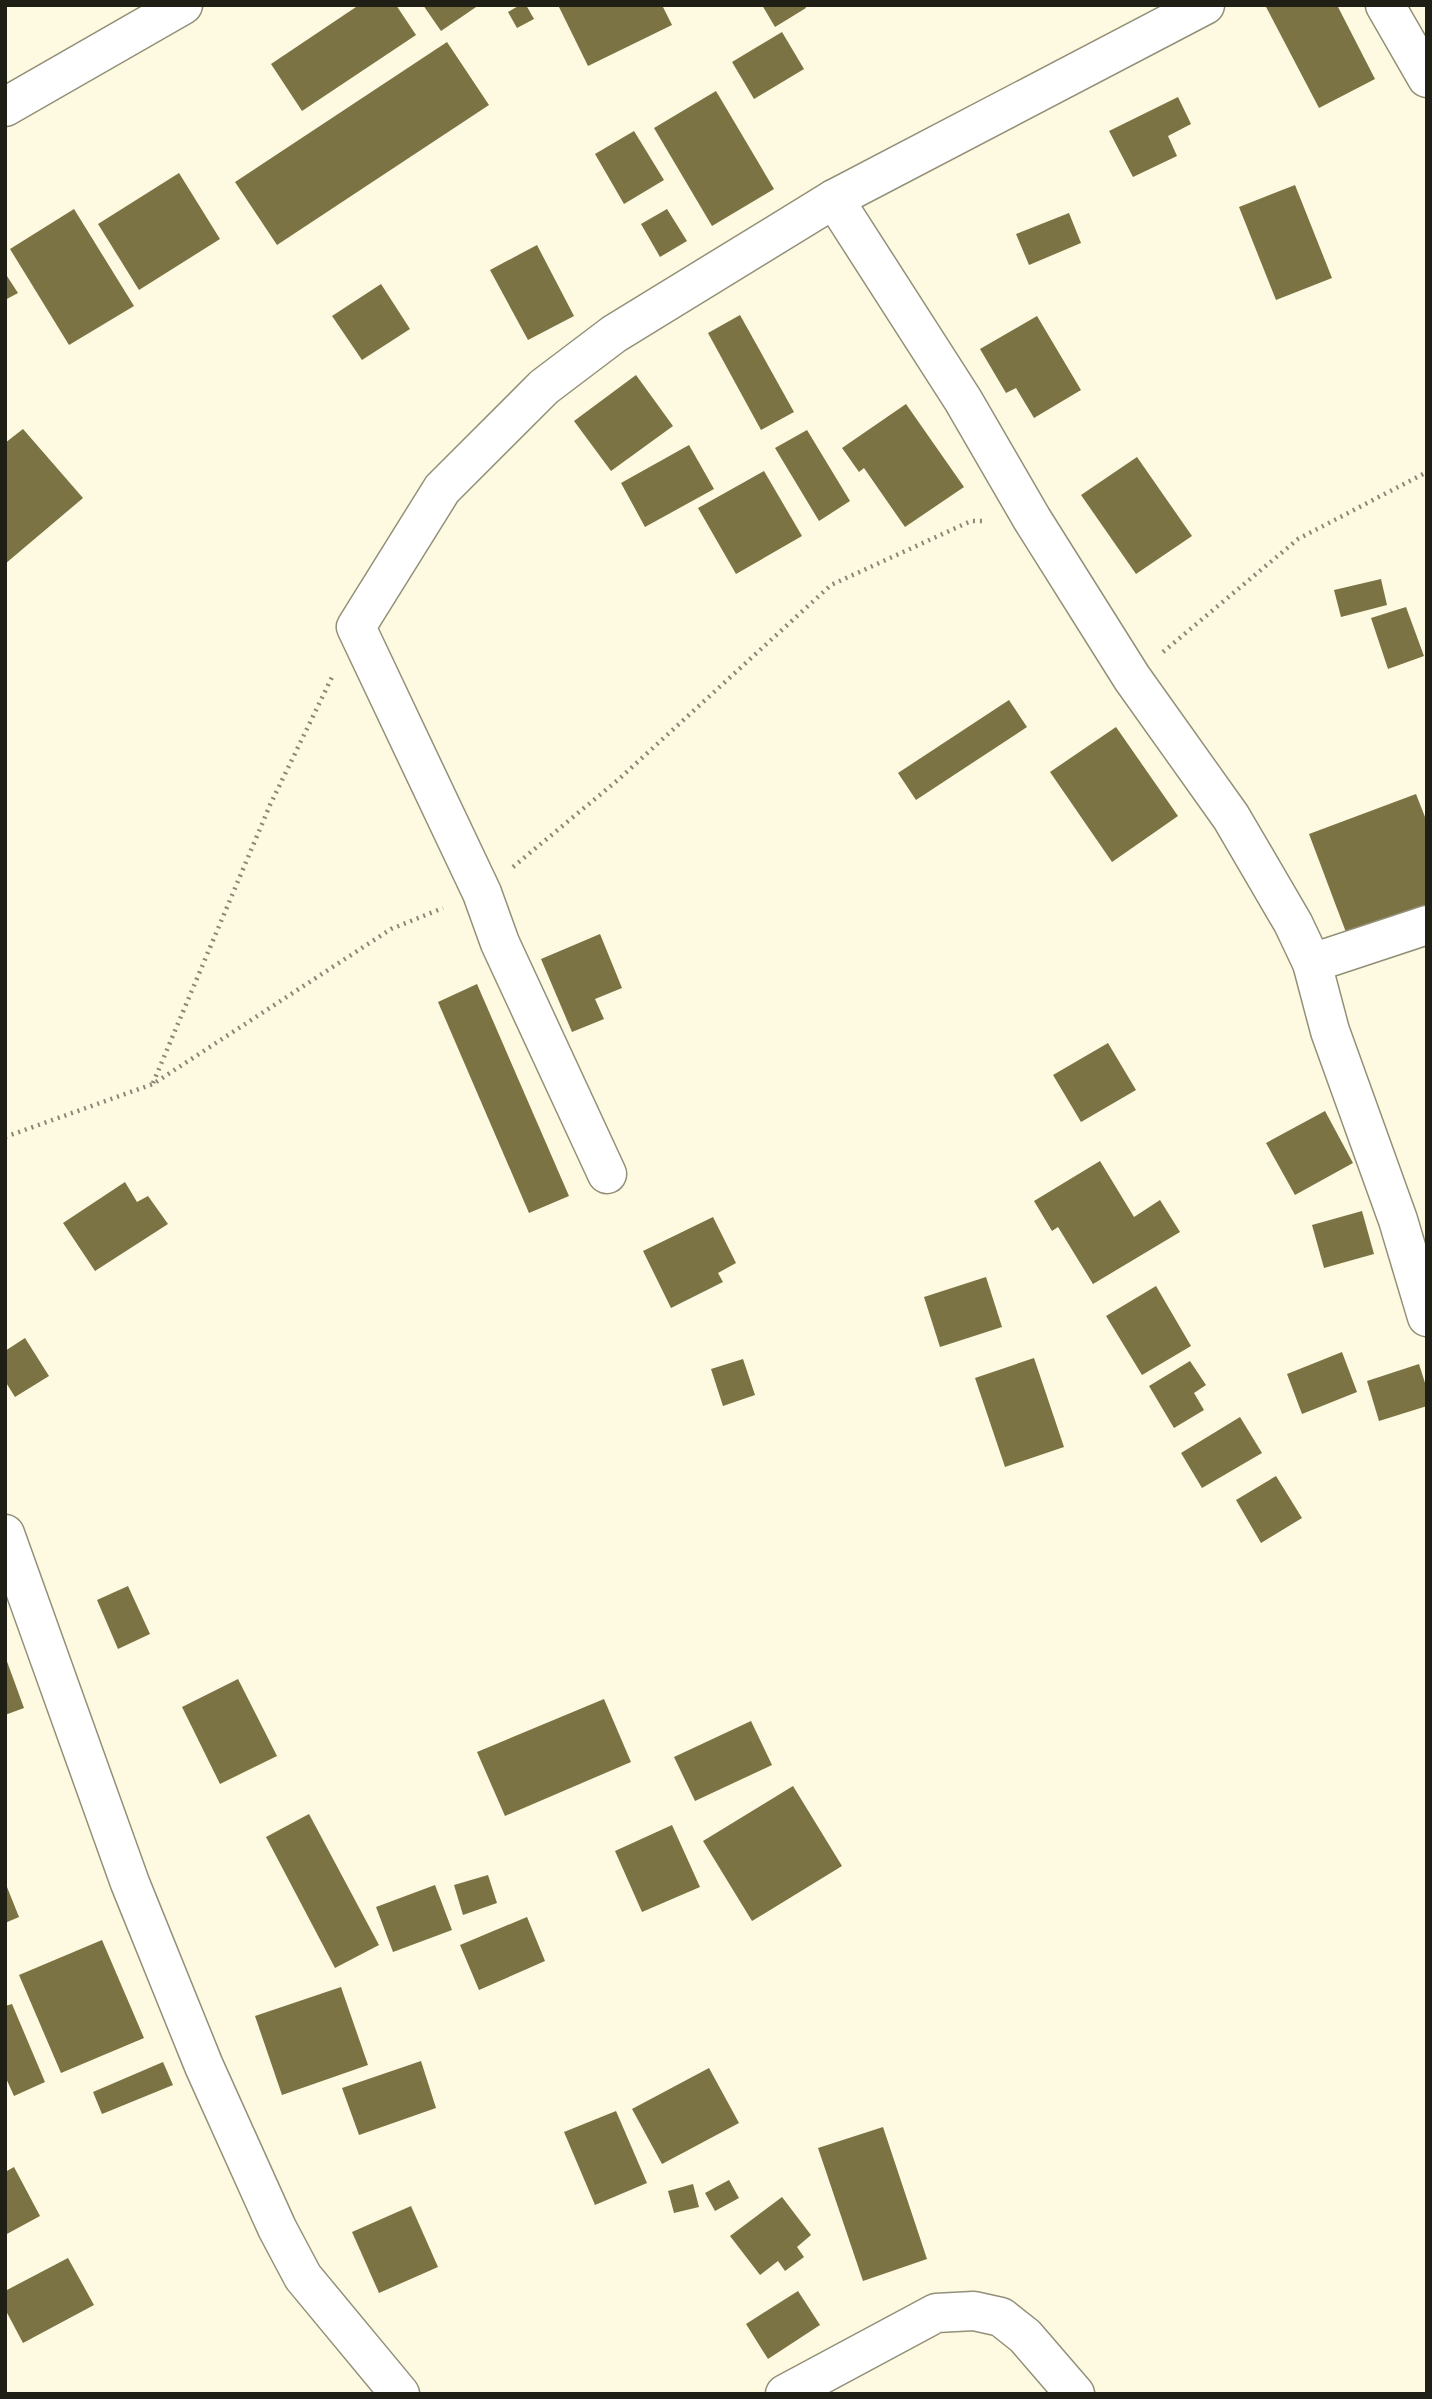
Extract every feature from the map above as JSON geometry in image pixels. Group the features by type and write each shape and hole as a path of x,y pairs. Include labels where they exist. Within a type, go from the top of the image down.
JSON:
{"main road":[{"path":"5,107 183,5"},
{"path":"607,1174 499,943 482,894 356,627 442,489 544,387 614,334 680,291 834,199 1205,5"},
{"path":"1385,5 1427,78"},
{"path":"834,199 962,400 1032,519 1132,678 1231,817 1293,923 1312,963 1330,1031 1398,1220 1427,1317"},
{"path":"1312,963 1427,925"},
{"path":"5,1534 130,1883 204,2066 261,2194 303,2277 400,2394"},
{"path":"785,2394 936,2313 974,2311 1001,2317 1025,2336 1075,2394"}],"path":[{"path":"1132,678 1298,539 1427,472"},
{"path":"5,1137 153,1084 391,929 482,894 619,779 831,585 971,521 1032,519"},
{"path":"153,1084 270,805 356,627"}],"building":[{"path":"359,5 396,5 416,35 302,111 271,64"},
{"path":"423,5 479,5 441,31"},
{"path":"520,5 526,5 534,19 517,28 508,12"},
{"path":"558,5 662,5 672,25 588,66"},
{"path":"762,5 805,5 806,8 775,27"},
{"path":"1265,5 1337,5 1375,79 1319,108"},
{"path":"782,32 804,69 754,99 732,62"},
{"path":"447,42 489,105 277,245 235,182"},
{"path":"716,91 774,189 712,226 654,128"},
{"path":"1178,97 1191,124 1168,136 1177,156 1133,177 1109,131"},
{"path":"634,131 664,180 624,204 595,154"},
{"path":"179,173 220,239 139,290 98,224"},
{"path":"1295,185 1332,278 1276,300 1239,207"},
{"path":"74,209 134,306 69,345 10,249"},
{"path":"667,209 687,241 660,257 641,224"},
{"path":"1069,213 1081,243 1029,265 1016,234"},
{"path":"537,245 574,316 528,340 490,270"},
{"path":"5,273 18,293 5,300"},
{"path":"381,284 410,329 362,360 332,316"},
{"path":"740,315 794,412 761,430 708,333"},
{"path":"1037,316 1081,390 1034,418 1016,388 1006,393 980,349"},
{"path":"636,375 673,426 611,471 574,421"},
{"path":"906,404 964,487 905,527 864,468 859,472 842,448"},
{"path":"23,429 83,498 5,564 5,443"},
{"path":"807,430 850,501 819,521 775,448"},
{"path":"689,445 714,489 645,527 621,483"},
{"path":"1137,457 1192,536 1136,574 1081,495"},
{"path":"764,471 802,536 736,574 698,508"},
{"path":"1381,579 1387,605 1341,617 1334,590"},
{"path":"1406,607 1424,656 1388,669 1371,618"},
{"path":"1009,700 1027,727 916,800 898,773"},
{"path":"1116,727 1178,816 1112,862 1050,772"},
{"path":"1416,794 1427,822 1427,905 1347,935 1309,834"},
{"path":"600,934 622,988 595,999 604,1019 572,1032 541,959"},
{"path":"477,984 569,1196 529,1213 438,1002"},
{"path":"1108,1043 1136,1090 1081,1122 1053,1075"},
{"path":"1325,1111 1353,1163 1295,1195 1266,1143"},
{"path":"1100,1161 1134,1217 1160,1200 1180,1232 1093,1284 1058,1227 1052,1231 1034,1201"},
{"path":"125,1182 137,1202 148,1196 168,1224 95,1271 63,1223"},
{"path":"1362,1211 1374,1254 1324,1268 1312,1225"},
{"path":"713,1217 736,1263 718,1273 723,1282 671,1308 643,1251"},
{"path":"986,1277 1002,1327 940,1347 924,1297"},
{"path":"1156,1286 1191,1346 1142,1375 1106,1316"},
{"path":"25,1338 49,1376 15,1397 5,1381 5,1351"},
{"path":"1342,1352 1357,1392 1302,1414 1287,1374"},
{"path":"1034,1358 1064,1447 1005,1467 975,1378"},
{"path":"743,1359 755,1395 723,1406 711,1369"},
{"path":"1190,1361 1206,1385 1194,1393 1204,1410 1174,1428 1149,1386"},
{"path":"1419,1364 1427,1389 1427,1406 1379,1421 1367,1381"},
{"path":"1240,1417 1262,1453 1202,1488 1181,1453"},
{"path":"1276,1476 1302,1518 1261,1543 1236,1500"},
{"path":"128,1586 150,1634 118,1649 97,1600"},
{"path":"5,1656 24,1708 5,1715"},
{"path":"238,1679 277,1756 220,1784 182,1707"},
{"path":"604,1699 631,1762 505,1816 477,1752"},
{"path":"751,1721 772,1765 695,1801 674,1757"},
{"path":"793,1786 842,1866 752,1921 703,1841"},
{"path":"309,1814 379,1945 335,1968 266,1837"},
{"path":"672,1825 700,1887 642,1912 615,1851"},
{"path":"488,1875 497,1903 463,1915 454,1885"},
{"path":"5,1882 19,1917 5,1923"},
{"path":"435,1885 452,1930 393,1952 376,1907"},
{"path":"527,1917 545,1961 479,1990 460,1945"},
{"path":"102,1940 144,2038 61,2073 19,1975"},
{"path":"341,1987 368,2065 282,2095 255,2016"},
{"path":"12,2004 45,2082 14,2096 5,2076 5,2006"},
{"path":"421,2061 436,2108 359,2135 342,2088"},
{"path":"163,2062 173,2085 102,2114 93,2092"},
{"path":"709,2068 739,2123 662,2164 632,2109"},
{"path":"616,2111 647,2183 595,2205 564,2132"},
{"path":"883,2127 927,2259 863,2281 818,2148"},
{"path":"14,2167 40,2216 5,2235 5,2172"},
{"path":"729,2180 739,2198 715,2211 705,2193"},
{"path":"693,2184 699,2207 674,2213 668,2191"},
{"path":"782,2197 811,2235 797,2247 804,2257 785,2271 778,2261 760,2275 730,2236"},
{"path":"411,2206 438,2267 379,2293 352,2232"},
{"path":"68,2258 94,2305 23,2343 5,2309 5,2291"},
{"path":"798,2291 820,2325 768,2359 746,2324"}]}
